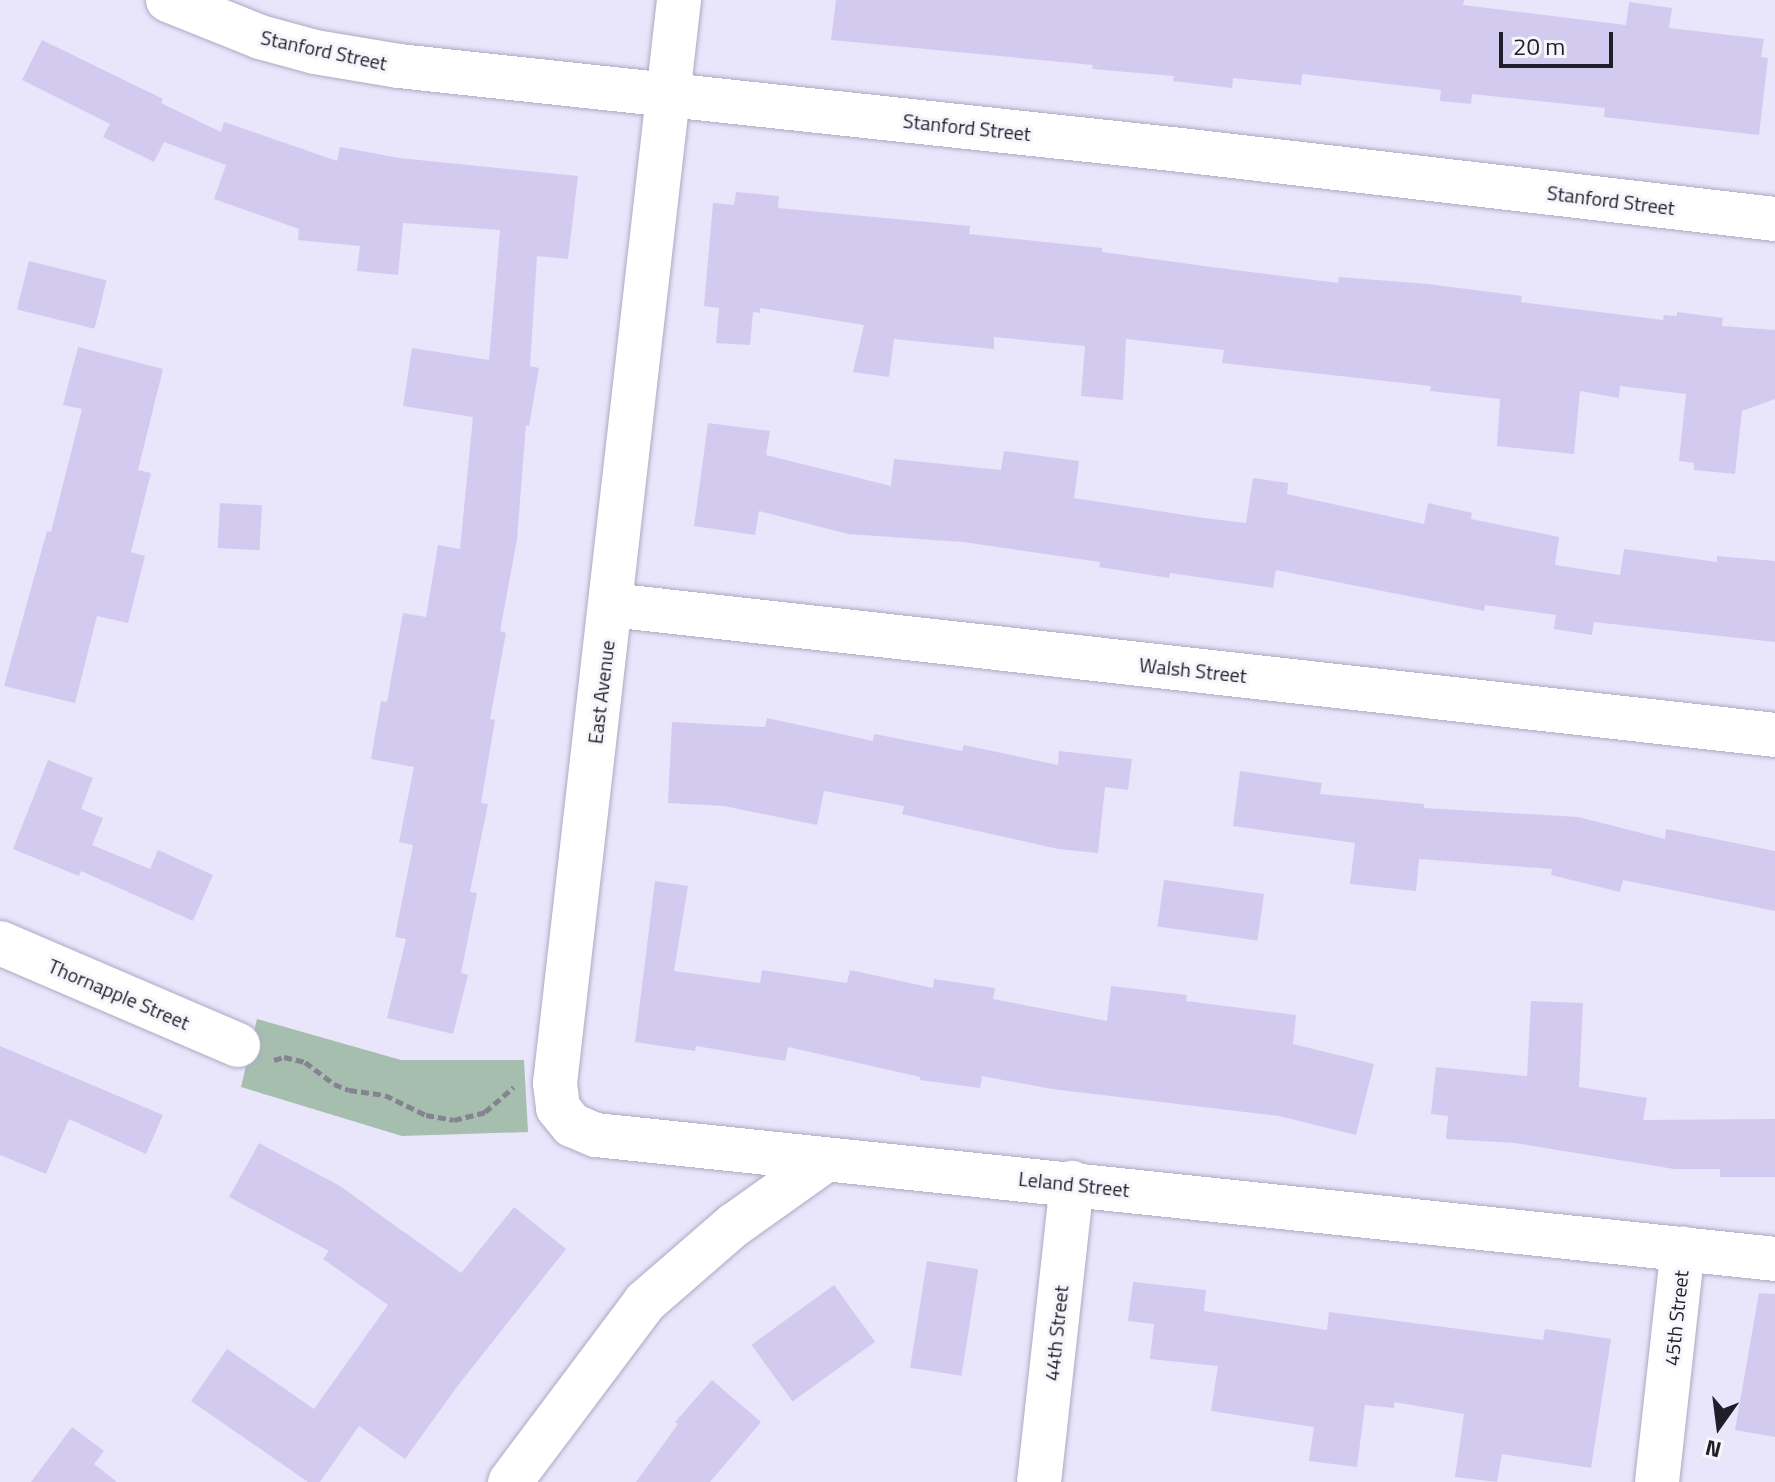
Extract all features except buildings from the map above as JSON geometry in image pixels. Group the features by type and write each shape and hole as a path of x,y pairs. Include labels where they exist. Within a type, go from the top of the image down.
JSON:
{"street":[{"name":"Stanford Street","path":"168,0 260,37 315,52 399,66 1775,219"},
{"name":"East Avenue","path":"679,0 555,1083 558,1108 572,1125 596,1135 824,1161"},
{"name":"Walsh Street","path":"611,605 1775,735"},
{"name":"Thornapple Street","path":"0,943 238,1045"},
{"name":"Leland Street","path":"824,1161 1072,1183 1775,1259"},
{"path":"510,1482 645,1302 734,1225 824,1161"},
{"name":"44th Street","path":"1039,1482 1072,1183"},
{"name":"45th Street","path":"1657,1482 1683,1248"}],"path":[{"path":"238,1045 248,1060 263,1064 284,1057 305,1062 334,1084 349,1090 385,1095 426,1115 454,1120 485,1112 517,1085"}],"green space":[{"path":"257,1019 401,1060 524,1060 528,1132 402,1136 241,1087"}]}
